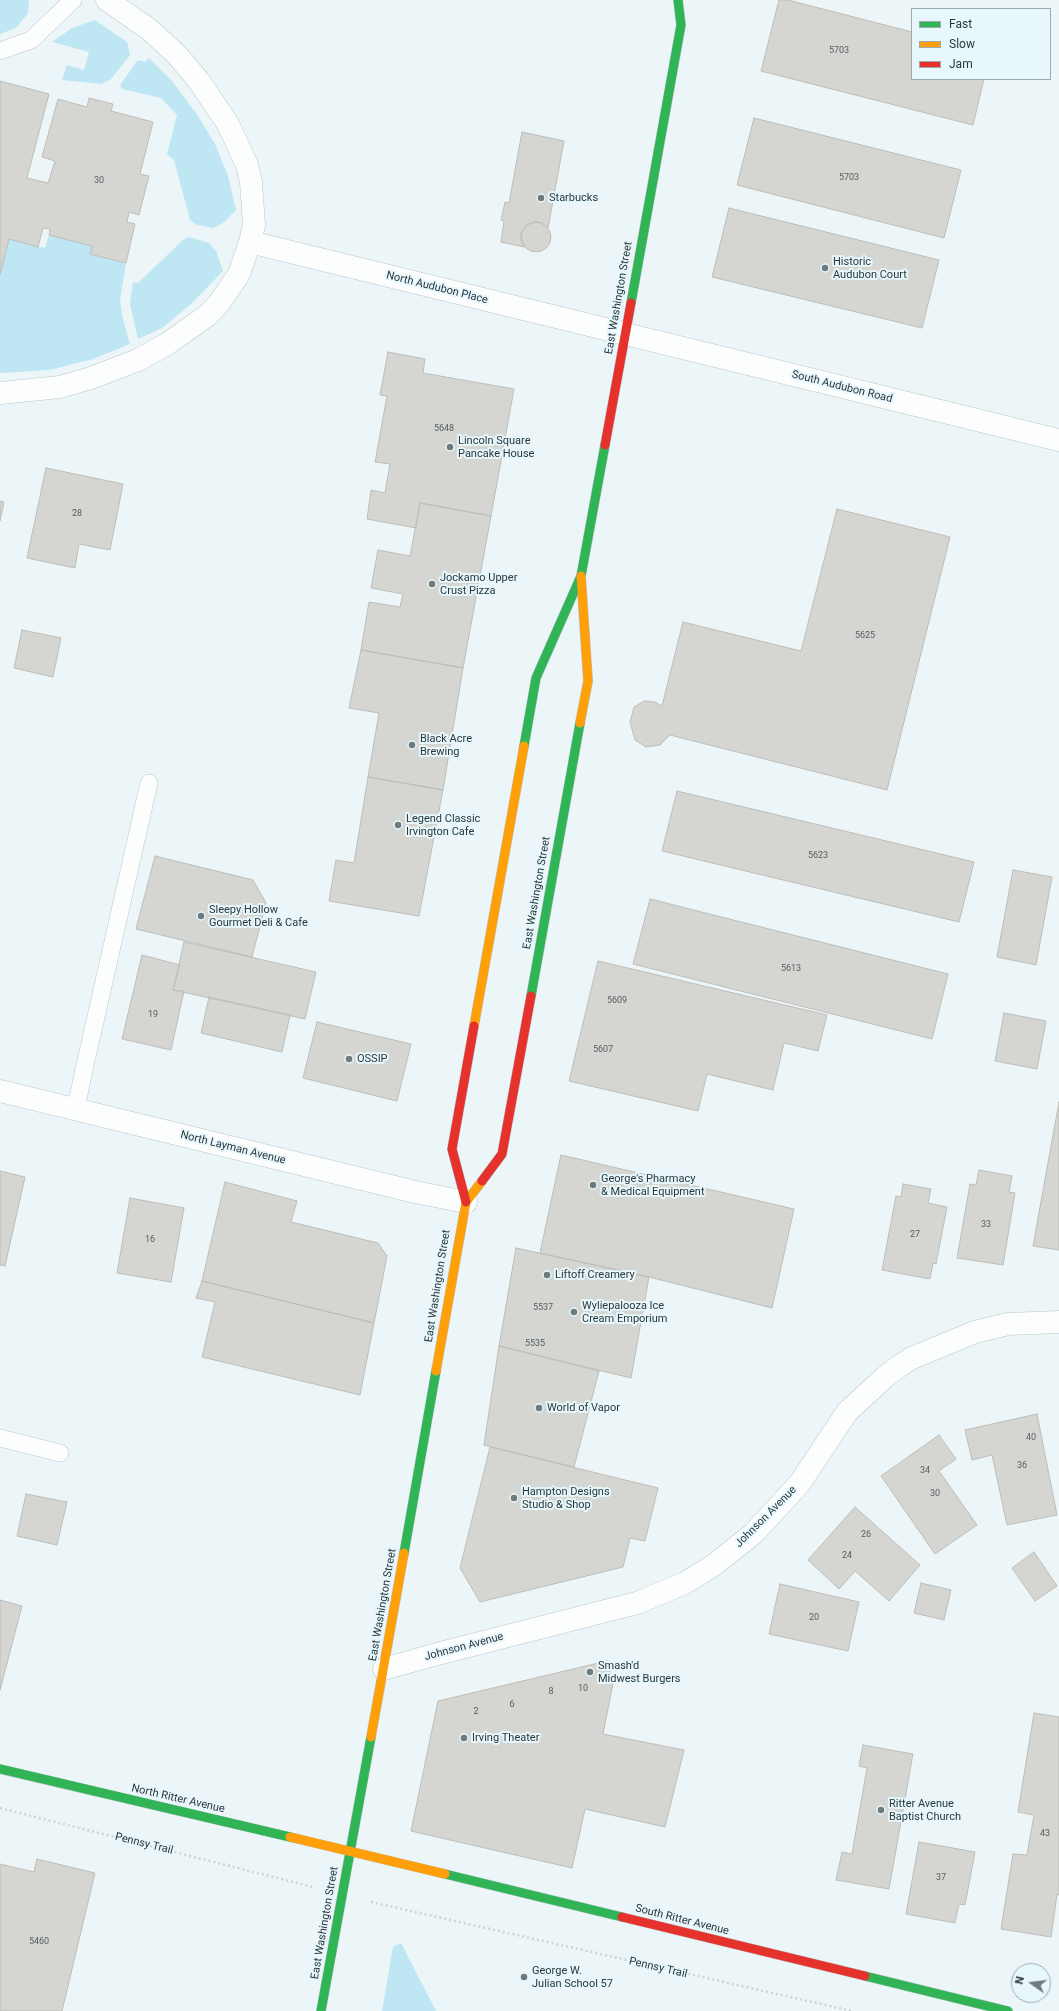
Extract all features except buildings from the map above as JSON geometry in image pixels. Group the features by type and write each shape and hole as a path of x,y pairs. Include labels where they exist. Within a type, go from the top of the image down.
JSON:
{"main road":[{"name":"East Washington Street","path":"466,1202 452,1149 536,678 581,576 681,25 678,0"},
{"name":"East Washington Street","path":"681,25 688,12"},
{"name":"East Washington Street","path":"322,2011 384,1669 461,1226 466,1202 502,1154 588,681 581,576"},
{"name":"North Ritter Avenue","path":"0,1769 351,1852"},
{"name":"South Ritter Avenue","path":"351,1852 1008,2011"}],"street":[{"path":"0,393 60,386 91,378 138,360 167,344 208,315 220,302 239,274 250,242 254,225 251,182 247,165 228,124 199,81 177,55 150,30 107,0"},
{"name":"North Audubon Place","path":"250,242 625,334"},
{"name":"South Audubon Road","path":"625,334 1059,440"},
{"name":"North Layman Avenue","path":"0,1091 415,1192 466,1202"},
{"name":"Johnson Avenue","path":"384,1669 637,1603 685,1583 724,1559 754,1533 800,1483 847,1412 898,1367 912,1358 975,1332 1014,1324 1059,1322"}],"lane":[{"path":"0,51 31,40 74,0"},
{"path":"76,1110 149,783"},
{"path":"0,1438 60,1453"}],"path":[{"name":"Pennsy Trail","path":"0,1808 288,1881"},
{"name":"Pennsy Trail","path":"394,1908 852,2011"}],"shaded area":[{"path":"0,0 29,0 28,13 16,28 0,34"},
{"path":"95,20 127,42 130,55 110,80 101,84 62,80 67,65 84,70 89,52 52,42 72,28"},
{"path":"149,58 172,81 198,116 215,144 228,176 236,210 223,223 213,228 197,225 190,220 174,160 167,154 177,115 161,98 122,89 120,85 138,60 145,62"},
{"path":"49,235 92,246 90,254 126,263 120,300 123,320 130,344 93,359 50,370 0,373 0,275 9,239 45,248"},
{"path":"189,237 209,243 216,251 223,271 191,304 162,328 138,339 130,304 133,282 138,283 182,241"},
{"path":"401,1943 436,2011 382,2011 393,1947"}],"traffic: fast":[{"path":"631,303 681,25 678,0"},
{"path":"524,746 536,678 581,576 605,445"},
{"path":"531,996 580,723"},
{"path":"404,1553 436,1371"},
{"path":"321,2011 371,1737"},
{"path":"0,1769 290,1837"},
{"path":"445,1874 622,1917"},
{"path":"865,1976 1008,2011"}],"traffic: slow":[{"path":"580,723 588,681 581,576"},
{"path":"474,1026 524,746"},
{"path":"436,1371 466,1202 482,1181"},
{"path":"371,1737 404,1553"},
{"path":"290,1837 445,1874"}],"traffic: jam":[{"path":"605,445 631,303"},
{"path":"482,1181 502,1154 531,996"},
{"path":"466,1202 452,1149 474,1026"},
{"path":"622,1917 865,1976"}],"place":[{"name":"Starbucks","path":"541,198"},
{"name":"Historic Audubon Court","path":"825,268"},
{"name":"Lincoln Square Pancake House","path":"450,447"},
{"name":"Jockamo Upper Crust Pizza","path":"432,584"},
{"name":"Black Acre Brewing","path":"412,745"},
{"name":"Legend Classic Irvington Cafe","path":"398,825"},
{"name":"Sleepy Hollow Gourmet Deli & Cafe","path":"201,916"},
{"name":"OSSIP","path":"349,1059"},
{"name":"George's Pharmacy & Medical Equipment","path":"593,1185"},
{"name":"Liftoff Creamery","path":"547,1275"},
{"name":"Wyliepalooza Ice Cream Emporium","path":"574,1312"},
{"name":"World of Vapor","path":"539,1408"},
{"name":"Hampton Designs Studio & Shop","path":"514,1498"},
{"name":"Smash'd Midwest Burgers","path":"590,1672"},
{"name":"Irving Theater","path":"464,1738"},
{"name":"Ritter Avenue Baptist Church","path":"881,1810"},
{"name":"George W. Julian School 57","path":"524,1977"}]}
